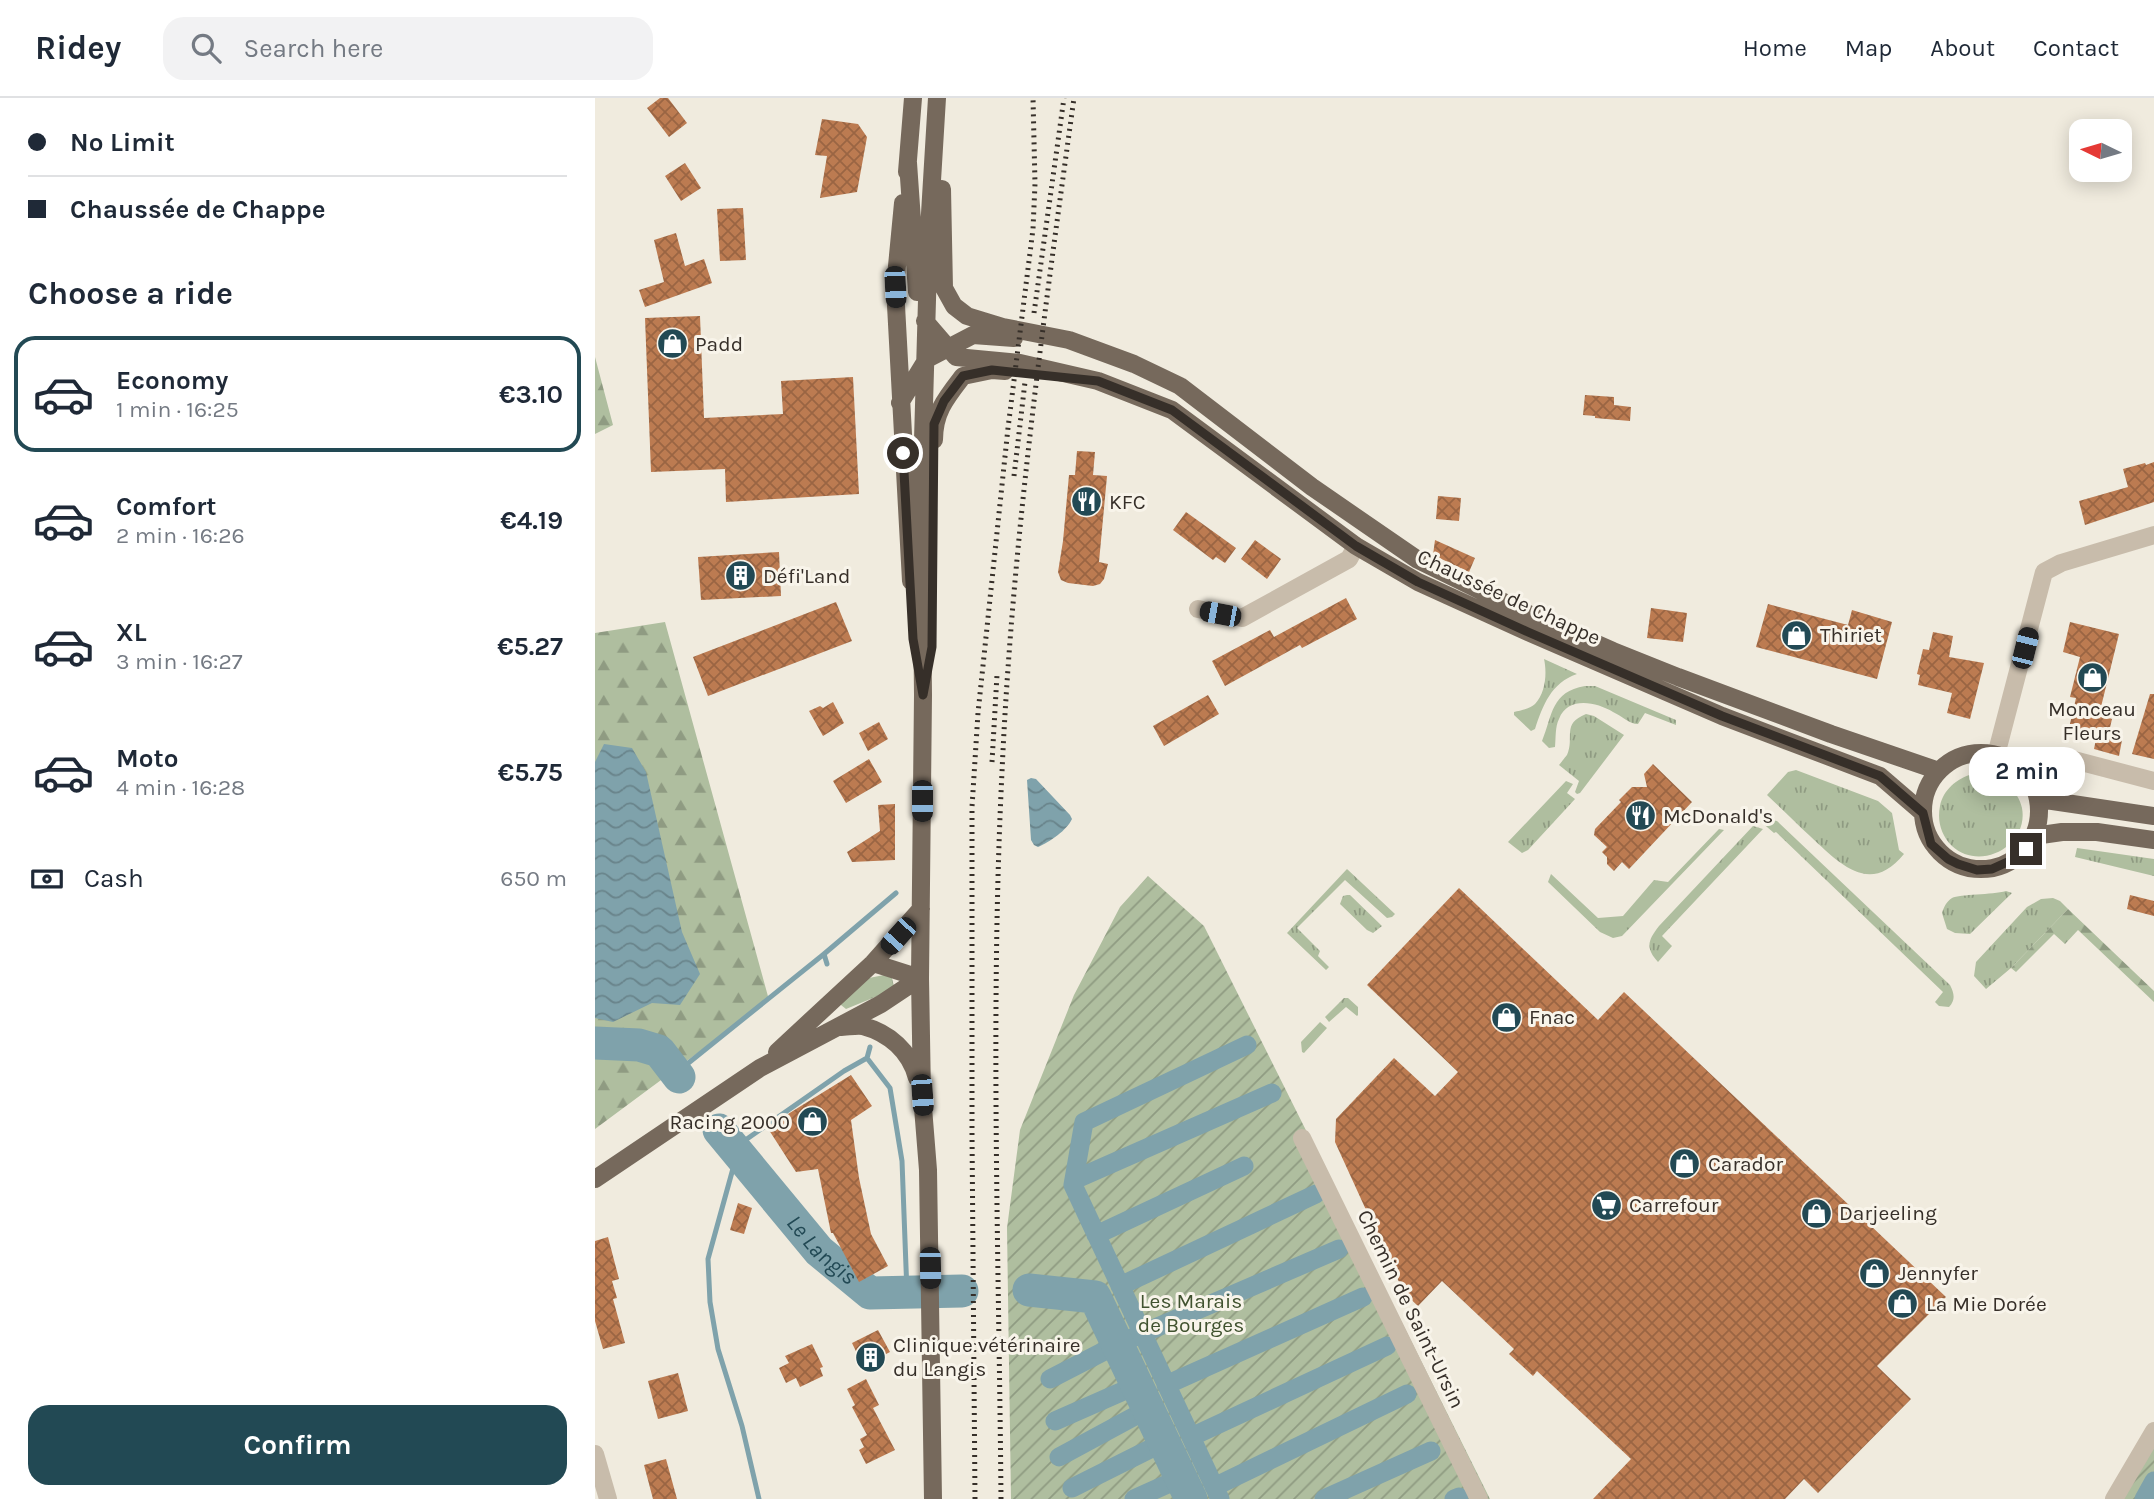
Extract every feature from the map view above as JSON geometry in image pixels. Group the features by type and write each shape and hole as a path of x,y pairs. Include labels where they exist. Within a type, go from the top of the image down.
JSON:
{"main road":[{"path":"913,98 895,287 913,639 923,695"},
{"path":"933,1499 928,1170 922,1095 920,978 923,695 921,510 929,230 937,98"},
{"name":"Chaussée de Chappe","path":"937,98 944,288 954,306 967,316 1003,327 1069,340 1133,364 1180,386 1312,487 1418,560 1524,612 1613,651 1831,734 1940,771"},
{"name":"Chaussée de Chappe","path":"908,163 919,314 956,357 1020,363 1098,381 1172,410 1356,546 1418,582 1722,716 1880,776 1923,813"},
{"name":"Chaussée de Chappe","path":"900,403 927,359 973,335 1082,348 1133,364"},
{"name":"Chaussée de Chappe","path":"923,695 932,647 934,424 944,401 963,376 992,370 1098,381"},
{"path":"1974,753 1996,755 2019,766 2032,782 2039,799 2040,817 2034,836 2026,849 2014,859 1992,869 1977,870 1948,859 1931,844 1923,813 1928,788 1951,761 1974,753"},
{"path":"2039,799 2154,816"},
{"path":"2034,836 2062,832 2097,832 2154,840"},
{"path":"760,1068 873,963 921,909"},
{"path":"873,963 920,978"},
{"path":"595,1180 760,1068 881,1004 920,978"},
{"path":"834,1028 861,1026 890,1038 909,1057 922,1095"}],"street":[{"path":"1996,755 2044,572 2061,563 2154,535"},
{"path":"1198,609 1242,618 1349,559 1356,546"},
{"path":"2024,773 2070,760 2154,781"},
{"name":"Chemin de Saint-Ursin","path":"1303,1138 1479,1499"},
{"path":"2114,1499 2154,1431"},
{"path":"595,1454 608,1499"}],"green space":[{"path":"595,357 613,425 595,434"},
{"path":"665,622 769,1000 595,1129 595,633"},
{"path":"1544,659 1577,674 1554,689 1545,703 1535,729 1531,731 1514,712 1531,707 1539,699 1545,682"},
{"path":"1585,686 1595,686 1676,720 1676,725 1645,713 1638,724 1635,724 1606,708 1576,704 1563,712 1557,725 1555,747 1549,748 1542,741 1551,713 1559,699 1565,693"},
{"path":"1586,714 1594,716 1624,735 1577,794 1575,792 1579,781 1559,765 1567,755 1571,727 1578,718"},
{"path":"1796,770 1878,801 1892,813 1899,850 1904,854 1879,873 1867,874 1855,871 1833,857 1767,795 1788,772"},
{"path":"1973,774 1984,783 2009,785 2022,808 2022,822 2018,834 2000,851 1988,855 1963,853 1952,846 1945,837 1940,822 1940,806 1948,790 1962,778"},
{"path":"1566,781 1573,784 1567,793 1575,799 1528,850 1522,853 1508,842"},
{"path":"1760,821 1777,821 1950,985 1954,996 1949,1007 1939,1006 1935,1002 1943,992 1776,832"},
{"path":"1753,826 1763,829 1662,936 1672,946 1658,962 1649,944 1655,931"},
{"path":"1719,829 1724,830 1622,936 1613,938 1600,932 1548,882 1551,874 1598,918 1623,916 1654,880 1668,882"},
{"path":"2077,848 2154,859 2154,876 2075,857"},
{"path":"1347,869 1395,914 1387,918 1345,880 1297,928 1320,951 1318,956 1329,967 1326,970 1287,933"},
{"name":"Les Marais de Bourges","path":"1148,876 1204,926 1490,1499 1011,1499 1007,1228 1020,1130 1074,995 1120,907"},
{"path":"2006,891 2012,893 1970,934 1955,933 1947,929 1942,913 1952,898"},
{"path":"1350,895 1382,926 1373,933 1367,930 1340,904 1343,896"},
{"path":"2053,898 2068,909 2011,968 1986,989 1974,976 1976,962 2027,907 2041,899"},
{"path":"2068,909 2154,991 2154,1002 2078,930 2065,944 2054,934 2016,972 2011,968"},
{"path":"884,975 892,978 894,987 890,991 846,1009 841,1005 841,998 864,979"},
{"path":"1344,998 1348,998 1358,1007 1358,1015 1346,1007 1329,1022 1325,1017"},
{"path":"1320,1022 1327,1028 1304,1053 1302,1052 1301,1042"},
{"path":"2154,1431 2154,1499 2114,1499"}],"water":[{"path":"604,744 632,748 646,772 682,932 700,974 680,1005 652,1003 613,1022 595,1018 595,762"},
{"path":"1036,779 1072,819 1058,835 1038,847 1031,840 1027,780"}],"building":[{"path":"660,98 668,98 687,123 669,137 647,108"},
{"path":"822,119 858,124 867,137 857,192 820,198 827,156 815,155"},
{"path":"685,163 701,188 681,201 665,176"},
{"path":"743,208 746,260 720,261 717,209"},
{"path":"676,233 685,266 704,259 712,283 645,307 639,290 664,282 654,240"},
{"path":"700,316 704,418 783,414 781,381 853,377 859,494 726,502 725,469 651,472 645,318"},
{"path":"1585,395 1614,397 1614,405 1631,407 1630,421 1583,415"},
{"name":"KFC","path":"1077,451 1095,452 1093,475 1107,476 1099,562 1108,564 1104,579 1093,586 1068,583 1061,580 1058,572 1069,475 1075,475"},
{"path":"2154,462 2154,502 2085,525 2079,501 2128,487 2123,469"},
{"path":"1438,496 1461,498 1459,521 1436,519"},
{"path":"1186,512 1236,548 1225,563 1216,557 1213,560 1173,530"},
{"path":"1255,540 1281,559 1267,579 1241,559"},
{"path":"1435,540 1475,558 1469,572 1433,555"},
{"name":"Défi'Land","path":"779,552 781,596 701,600 698,557"},
{"path":"1346,598 1357,619 1302,648 1300,645 1225,686 1212,661 1270,630 1274,637"},
{"path":"836,602 852,641 708,696 693,657"},
{"path":"1768,604 1848,625 1852,610 1892,622 1877,679 1756,647"},
{"path":"1651,608 1687,613 1683,642 1647,638"},
{"name":"Monceau Fleurs","path":"2070,622 2119,634 2099,715 2112,719 2108,736 2122,740 2119,756 2094,749 2097,734 2069,728 2076,698 2070,697 2080,657 2063,652"},
{"path":"1933,632 1953,636 1949,657 1984,663 1970,719 1947,713 1952,693 1918,685 1920,675 1917,674 1923,649 1929,650"},
{"path":"2150,694 2154,694 2154,759 2132,754"},
{"path":"1208,695 1219,714 1164,746 1153,726"},
{"path":"833,702 844,723 823,736 809,711 820,706 823,708"},
{"path":"879,722 888,739 868,751 859,733"},
{"path":"869,759 882,782 846,803 833,781"},
{"name":"McDonald's","path":"1653,764 1692,802 1629,869 1622,862 1614,871 1607,864 1607,857 1602,852 1607,847 1594,835 1595,829 1632,787 1647,787 1644,774"},
{"path":"895,804 895,860 852,862 847,852 880,831 878,805"},
{"name":"Carrefour","path":"1459,888 1598,1020 1624,992 1946,1297 1877,1366 1911,1399 1818,1493 1804,1479 1785,1499 1593,1499 1631,1459 1537,1371 1533,1376 1509,1354 1514,1349 1442,1281 1418,1306 1404,1293 1335,1142 1336,1119 1394,1058 1435,1096 1458,1072 1367,985"},
{"path":"2130,895 2154,901 2154,916 2127,909"},
{"path":"851,1075 872,1106 851,1120 859,1178 871,1234 888,1266 859,1282 831,1233 818,1169 796,1172 767,1127"},
{"path":"738,1203 752,1208 744,1234 730,1230"},
{"path":"608,1237 619,1279 612,1281 617,1298 613,1299 625,1343 603,1349 595,1321 595,1241"},
{"name":"Clinique vétérinaire du Langis","path":"878,1330 890,1352 863,1366 852,1343"},
{"path":"812,1344 823,1367 820,1368 823,1376 800,1387 796,1378 786,1383 779,1368 789,1363 785,1356"},
{"path":"678,1373 688,1411 658,1419 648,1381"},
{"path":"866,1379 879,1405 873,1408 895,1450 866,1464 859,1450 864,1447 860,1439 867,1435 852,1407 855,1405 847,1389"},
{"path":"666,1459 677,1499 653,1499 644,1465"}],"waterway":[{"path":"824,954 896,893"},
{"path":"676,1073 824,954 827,964"},
{"name":"Le Langis","path":"595,1043 639,1045 659,1051 679,1077"},
{"path":"1220,1499 1073,1185 1084,1122 1247,1045"},
{"path":"870,1047 867,1058 890,1088 902,1161 907,1293"},
{"path":"759,1499 742,1426 718,1349 710,1302 708,1259 737,1154 744,1141 867,1058"},
{"path":"1074,1180 1272,1093"},
{"name":"Le Langis","path":"719,1130 819,1251 870,1293 962,1291"},
{"path":"1096,1235 1244,1166"},
{"path":"1120,1286 1316,1194"},
{"path":"1050,1379 1118,1344 1339,1249"},
{"name":"Le Langis","path":"1029,1290 1095,1297 1191,1499"},
{"path":"1166,1385 1363,1297"},
{"path":"1191,1437 1387,1346"},
{"path":"1055,1421 1137,1385"},
{"path":"1214,1487 1407,1394"},
{"path":"1059,1457 1148,1409"},
{"path":"1072,1488 1164,1442"},
{"path":"1324,1499 1431,1451"},
{"path":"1134,1499 1181,1478"},
{"path":"2144,1499 2154,1481"},
{"path":"1454,1499 1459,1497"}],"railway":[{"path":"975,1499 972,807 978,713 1008,428 1033,229 1033,98"},
{"path":"1034,313 1064,98"},
{"path":"1001,1499 996,1045 1002,772 1021,518 1040,350 1074,98"},
{"path":"1014,476 1025,382"},
{"path":"992,762 997,675"}],"place":[{"name":"Padd","path":"672,344"},
{"name":"KFC","path":"1086,502"},
{"name":"Défi'Land","path":"740,576"},
{"name":"Thiriet","path":"1797,635"},
{"name":"Monceau Fleurs","path":"2092,677"},
{"name":"McDonald's","path":"1640,816"},
{"name":"Fnac","path":"1506,1017"},
{"name":"Racing 2000","path":"813,1122"},
{"name":"Carador","path":"1685,1164"},
{"name":"Carrefour","path":"1606,1205"},
{"name":"Darjeeling","path":"1816,1213"},
{"name":"Jennyfer","path":"1875,1273"},
{"name":"La Mie Dorée","path":"1903,1304"},
{"name":"Clinique vétérinaire du Langis","path":"870,1357"}],"route":[{"path":"903,453 913,639 923,695 932,647 934,424 944,401 963,376 992,370 1098,381 1172,410 1356,546 1418,582 1722,716 1880,776 1923,813 1931,844 1948,859 1977,870 1992,869 2014,859 2026,849"}]}
